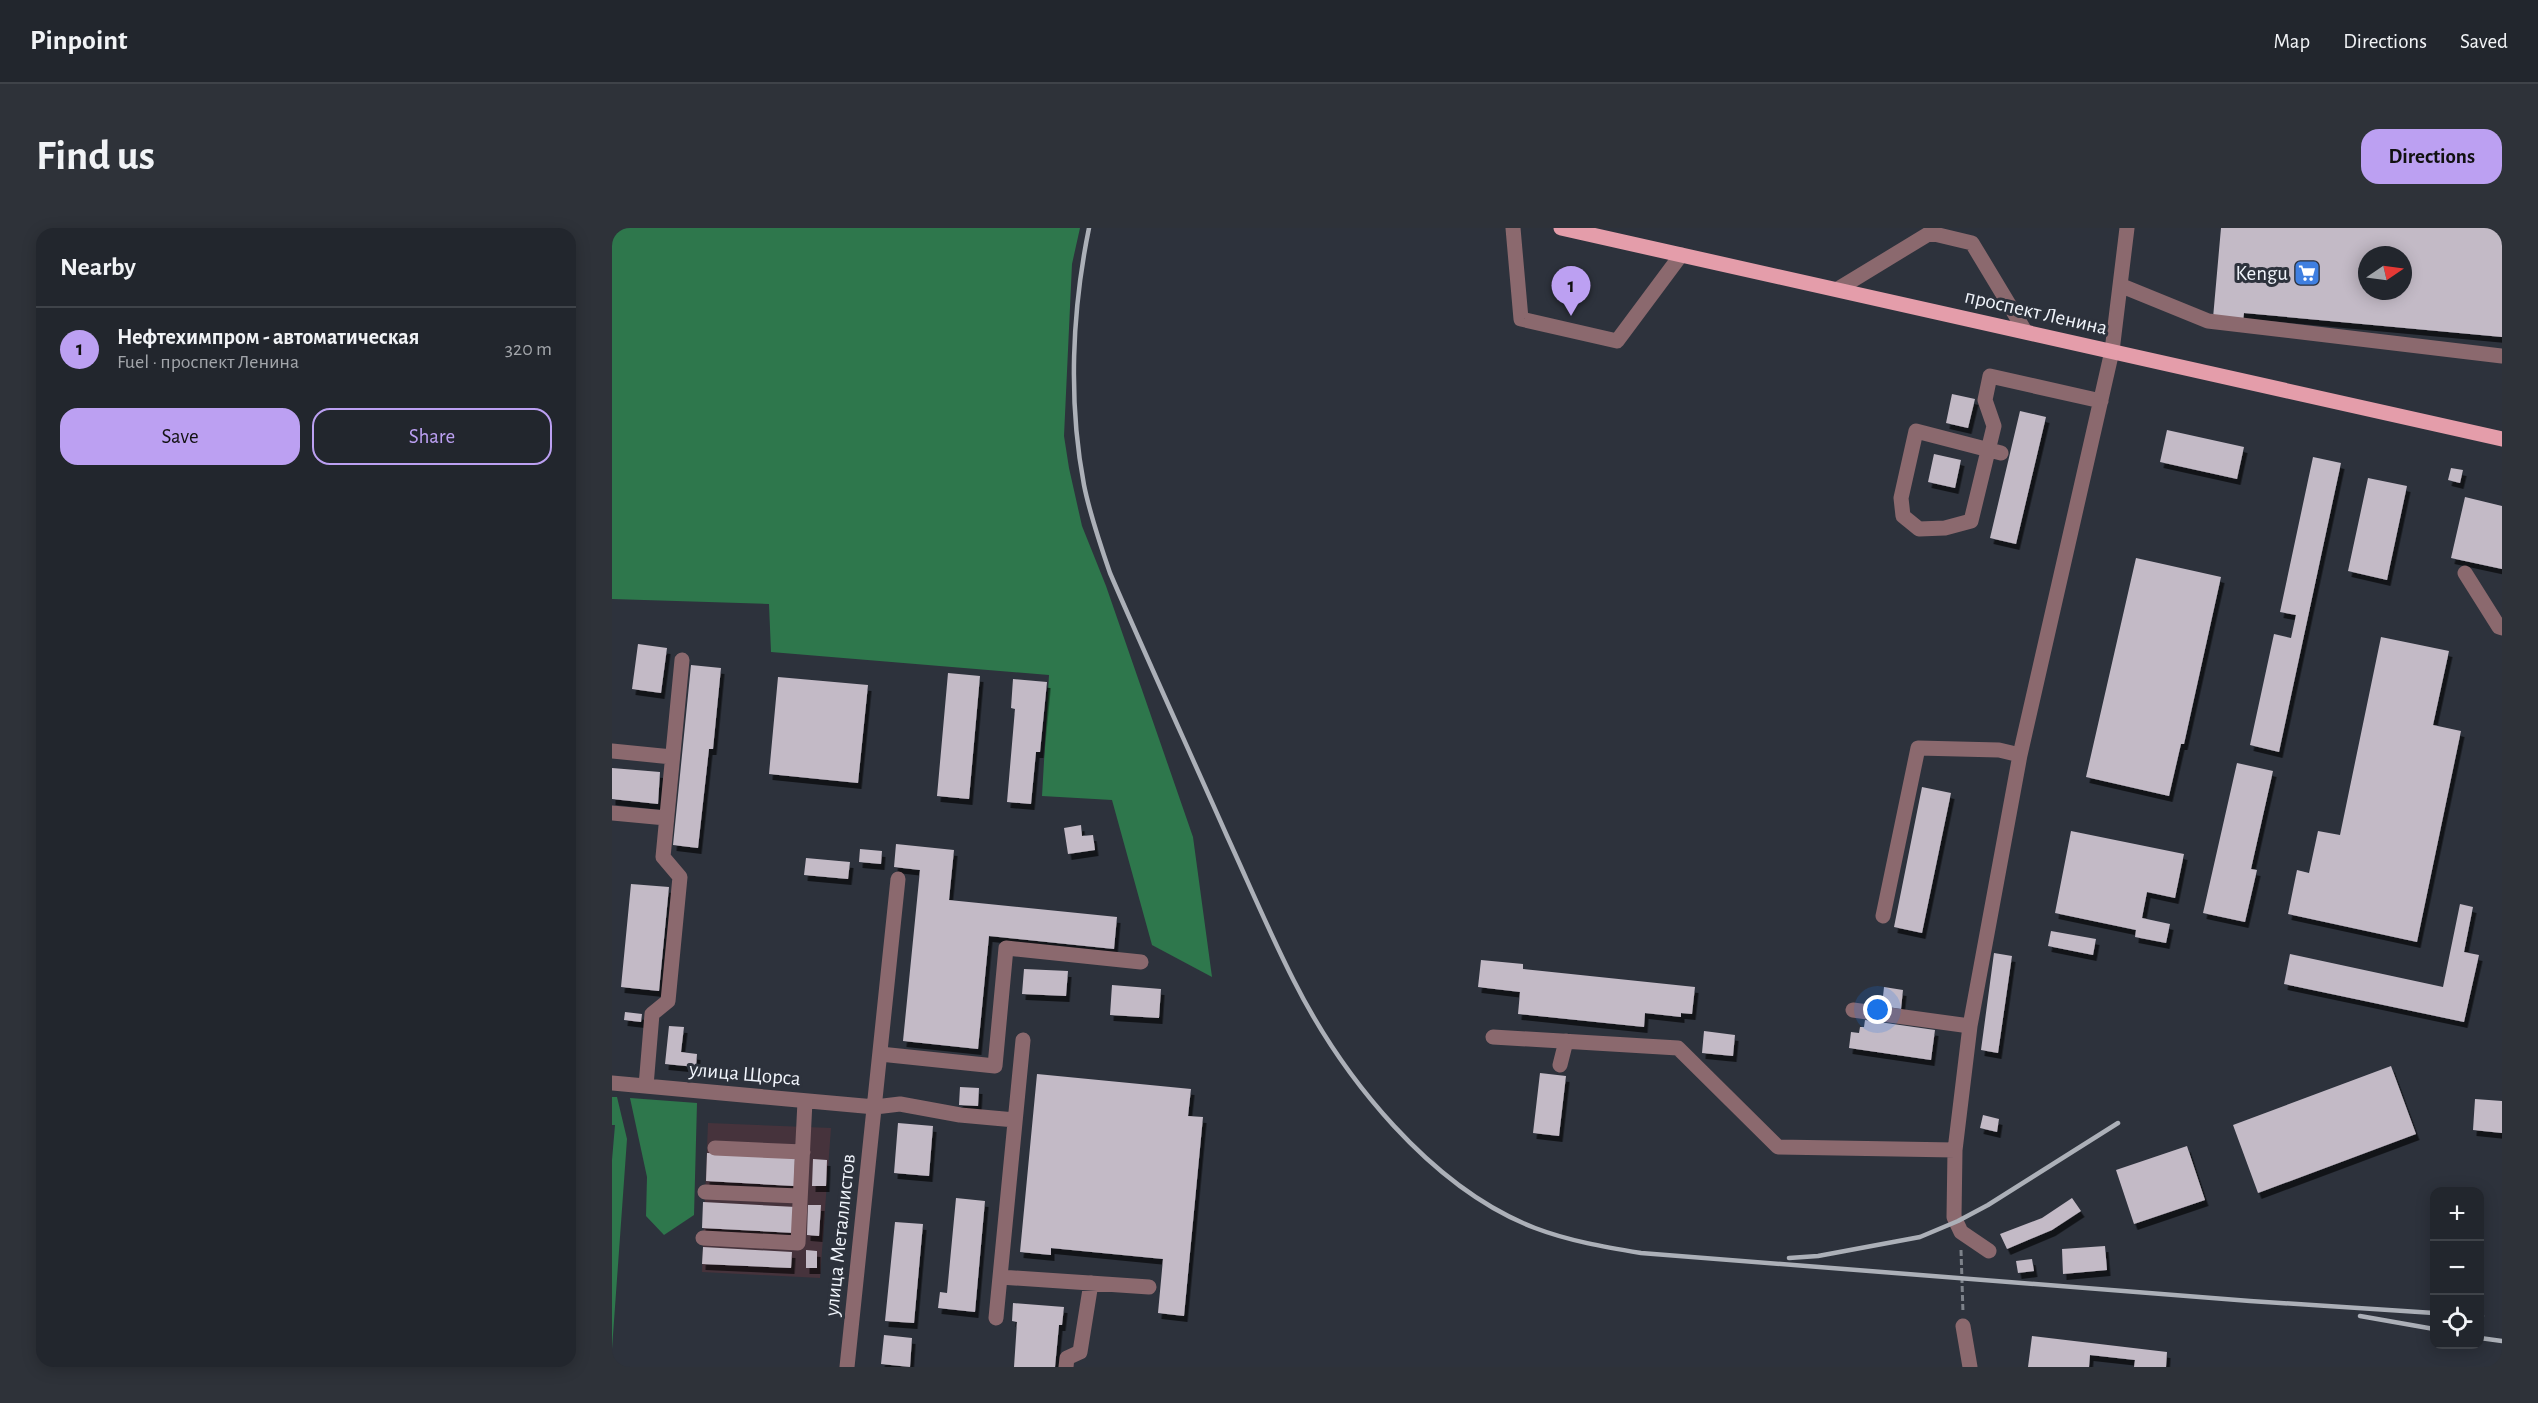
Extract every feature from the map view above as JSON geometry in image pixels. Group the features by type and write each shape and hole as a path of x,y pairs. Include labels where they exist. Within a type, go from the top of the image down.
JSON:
{"main road":[{"name":"проспект Ленина","path":"1561,228 2502,439"}],"street":[{"path":"1513,228 1521,319 1617,341 1681,255"},
{"path":"1989,1251 1961,1232 1954,1216 1955,1149 1967,1099 1970,1026 2020,755 2112,351 2122,286 2127,228"},
{"path":"1838,289 1930,233 1972,243 2025,331"},
{"path":"2122,286 2208,321 2502,356"},
{"path":"1995,451 1916,431 1901,498 1903,516 1919,528 1945,528 1971,520 1995,451 1994,426 1985,400 1990,376 2101,401"},
{"path":"2465,573 2499,627 2502,628"},
{"path":"646,1086 652,1014 668,1001 680,877 663,857 682,660"},
{"path":"1883,916 1918,748 1999,750 2020,755"},
{"path":"612,751 672,757"},
{"path":"612,813 666,818"},
{"name":"улица Металлистов","path":"848,1367 898,879"},
{"path":"880,1054 995,1066 1006,948 1141,962"},
{"path":"1853,1010 1970,1026"},
{"path":"1493,1037 1678,1048 1778,1147 1955,1149"},
{"path":"996,1318 1023,1040"},
{"path":"1560,1065 1566,1041"},
{"name":"улица Щорса","path":"612,1083 875,1107 900,1104 960,1115 1015,1120"},
{"path":"702,1238 798,1243 805,1101"},
{"path":"715,1148 803,1152"},
{"path":"705,1192 800,1196"},
{"path":"1000,1277 1149,1287"},
{"path":"1066,1367 1067,1358 1080,1352 1091,1283"},
{"path":"1963,1326 1970,1367"}],"path":[{"path":"1961,1232 1963,1326"}],"shaded area":[{"path":"708,1123 831,1128 820,1278 702,1272"}],"green space":[{"path":"612,228 1080,228 1072,264 1064,436 1069,468 1082,526 1106,586 1193,837 1212,977 1152,945 1112,800 1042,796 1049,675 771,652 769,604 612,599"},
{"path":"612,1097 617,1097 627,1139 612,1349 612,1160 615,1125 612,1125"},
{"path":"630,1098 697,1103 694,1215 664,1235 646,1216 647,1177"}],"building":[{"name":"Kengu","path":"2221,228 2502,228 2502,337 2244,313 2243,321 2213,318"},
{"path":"1952,394 1975,399 1968,428 1946,423"},
{"path":"2020,411 2046,417 2016,544 1990,538"},
{"path":"2167,430 2244,447 2237,479 2160,462"},
{"path":"1934,454 1961,460 1955,488 1928,482"},
{"path":"2313,457 2341,463 2279,752 2250,745 2274,634 2291,638 2296,615 2280,612"},
{"path":"2451,468 2463,470 2460,483 2448,480"},
{"path":"2368,478 2407,486 2387,580 2348,571"},
{"path":"2465,497 2502,506 2502,569 2451,558"},
{"path":"2136,558 2221,577 2184,744 2181,744 2169,796 2086,777"},
{"path":"2381,637 2449,651 2433,725 2461,731 2417,942 2288,914 2297,870 2309,873 2318,831 2340,835"},
{"path":"638,644 667,648 661,693 632,689"},
{"path":"691,665 721,668 713,749 709,749 698,848 673,845"},
{"path":"948,673 980,676 969,799 937,796"},
{"path":"778,677 868,685 858,783 769,774"},
{"path":"1013,679 1047,682 1040,752 1036,752 1031,804 1007,802 1015,709 1011,708"},
{"path":"2237,763 2273,771 2251,869 2257,870 2245,922 2203,913"},
{"path":"612,768 660,772 658,804 612,799"},
{"path":"1922,787 1951,793 1922,933 1894,927"},
{"path":"1081,825 1082,836 1093,835 1095,850 1068,854 1064,828"},
{"path":"2071,831 2184,854 2175,898 2147,892 2142,918 2170,924 2166,943 2135,937 2136,930 2055,913"},
{"path":"896,844 954,850 949,900 1117,917 1114,949 989,936 978,1049 903,1041 920,870 894,867"},
{"path":"860,849 882,851 881,864 859,862"},
{"path":"806,858 850,862 848,879 804,875"},
{"path":"631,884 669,887 659,991 621,987"},
{"path":"2460,904 2473,907 2464,952 2479,955 2464,1022 2284,984 2290,954 2443,987"},
{"path":"2051,931 2096,939 2093,955 2048,946"},
{"path":"1994,953 2012,956 1998,1053 1981,1050"},
{"path":"1481,960 1523,964 1523,969 1695,987 1692,1014 1681,1013 1681,1017 1645,1013 1644,1027 1518,1014 1520,992 1478,987"},
{"path":"1024,969 1068,971 1066,996 1022,994"},
{"path":"1112,985 1161,989 1159,1018 1110,1015"},
{"path":"1884,987 1903,990 1901,1009 1882,1006"},
{"path":"625,1012 642,1014 641,1022 624,1020"},
{"path":"1865,1020 1935,1030 1931,1060 1849,1048 1851,1032 1859,1033 1860,1027 1864,1027"},
{"path":"669,1026 684,1027 681,1052 697,1054 696,1067 665,1064"},
{"path":"1704,1031 1735,1035 1733,1056 1702,1053"},
{"path":"2391,1066 2416,1134 2258,1193 2233,1125"},
{"path":"1540,1073 1566,1076 1559,1136 1533,1133"},
{"path":"1037,1074 1191,1089 1188,1116 1203,1117 1184,1316 1158,1313 1163,1259 1051,1248 1051,1255 1020,1252"},
{"path":"960,1087 979,1088 978,1106 959,1105"},
{"path":"2475,1099 2502,1101 2502,1133 2473,1130"},
{"path":"1983,1115 1999,1119 1997,1132 1980,1128"},
{"path":"898,1123 933,1126 929,1176 894,1173"},
{"path":"2187,1146 2205,1200 2134,1224 2116,1170"},
{"path":"707,1153 795,1157 794,1186 706,1181"},
{"path":"813,1159 827,1160 826,1186 812,1186"},
{"path":"956,1198 985,1201 975,1312 938,1308 940,1292 947,1293"},
{"path":"2072,1198 2081,1211 2052,1230 2007,1249 2000,1234 2042,1218"},
{"path":"703,1202 796,1207 795,1233 702,1228"},
{"path":"808,1205 821,1205 819,1236 807,1235"},
{"path":"895,1222 923,1224 914,1323 885,1321"},
{"path":"2105,1246 2107,1270 2063,1274 2062,1249"},
{"path":"703,1247 792,1252 791,1268 702,1264"},
{"path":"806,1250 817,1251 817,1268 806,1268"},
{"path":"2032,1259 2034,1271 2018,1273 2016,1261"},
{"path":"1013,1303 1064,1307 1062,1325 1059,1325 1055,1367 1014,1367 1017,1322 1012,1321"},
{"path":"884,1335 912,1338 910,1367 881,1364"},
{"path":"2032,1336 2167,1352 2166,1367 2134,1367 2135,1360 2090,1355 2089,1367 2028,1367"}],"railway":[{"path":"1089,228 1079,291 1074,389 1079,453 1086,496 1110,573 1268,927 1314,1018 1364,1091 1394,1126 1426,1158 1460,1186 1497,1210 1548,1233 1641,1253 2250,1301 2430,1313"},
{"path":"1789,1258 1818,1256 1920,1237 1988,1205 2118,1123"},
{"path":"2360,1316 2430,1328"},
{"path":"2484,1339 2502,1341"}],"place":[{"name":"Kengu","path":"2307,273"},
{"name":"Нефтехимпром - автоматическая","path":"1571,316"}]}
